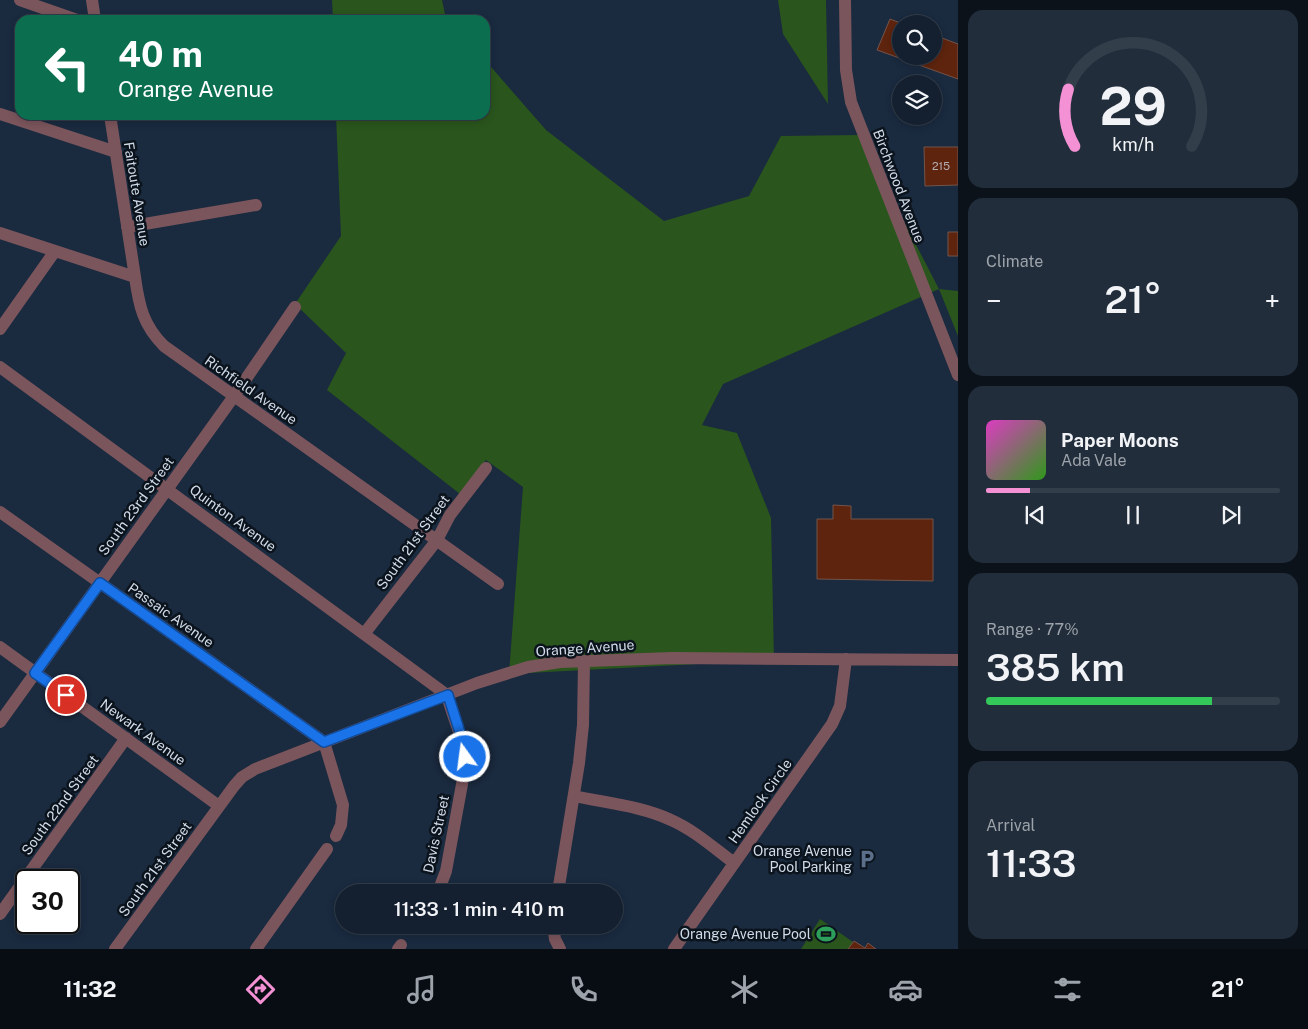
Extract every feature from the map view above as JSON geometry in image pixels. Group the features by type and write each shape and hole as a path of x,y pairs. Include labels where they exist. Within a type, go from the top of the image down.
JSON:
{"street":[{"path":"20,0 63,15"},
{"path":"92,0 94,15"},
{"name":"Birchwood Avenue","path":"845,0 846,70 851,102 958,375"},
{"path":"0,114 15,119"},
{"path":"18,120 116,152"},
{"name":"Faitoute Avenue","path":"111,120 135,277"},
{"path":"127,227 256,204"},
{"path":"0,233 135,277"},
{"path":"0,329 55,251"},
{"name":"Richfield Avenue","path":"135,277 141,311 148,326 158,340 171,351 498,584"},
{"name":"South 23rd Street","path":"0,722 234,396 295,307"},
{"name":"Quinton Avenue","path":"0,366 448,695"},
{"name":"South 21st Street","path":"364,634 436,540 450,515 486,468"},
{"name":"Passaic Avenue","path":"0,512 324,742"},
{"name":"Newark Avenue","path":"0,647 219,806"},
{"name":"Orange Avenue","path":"219,806 242,777 256,769 477,683 528,667 560,662 672,658 958,660"},
{"name":"Hemlock Circle","path":"674,949 832,724 840,706 846,659"},
{"path":"559,884 579,763 583,725 584,661"},
{"name":"Davis Street","path":"441,884 446,871 465,762 464,745 448,695"},
{"name":"South 22nd Street","path":"0,914 126,738"},
{"path":"324,742 343,805 341,825 336,836"},
{"path":"574,796 651,812 672,820 687,828 734,864"},
{"name":"South 21st Street","path":"115,949 219,806"},
{"path":"256,949 327,849"},
{"path":"554,934 560,949"}],"green space":[{"path":"332,0 442,0 446,15 333,15"},
{"path":"778,0 826,0 828,104 783,34"},
{"path":"490,66 546,130 664,221 749,196 781,136 859,135 939,289 723,384 702,425 737,433 771,518 774,660 509,674 523,487 486,460 460,494 327,390 346,353 295,304 341,236 336,120 490,120"},
{"path":"939,289 958,291 958,336"},
{"name":"Orange Avenue Pool","path":"820,919 863,949 801,949"}],"building":[{"path":"890,19 892,20 892,55 877,50"},
{"path":"942,38 958,44 958,79 919,65 942,65"},
{"path":"924,147 958,147 958,185 925,186"},
{"path":"948,232 958,232 958,256 948,256"},
{"path":"833,505 851,506 851,519 933,519 933,581 817,579 817,519 833,519"},
{"path":"854,941 865,948 868,943 876,949 848,949"}],"place":[{"name":"Orange Avenue Pool Parking","path":"867,859"},
{"name":"Orange Avenue Pool","path":"826,934"}],"route":[{"path":"66,695 35,673 100,583 324,742 448,695 464,745 465,757"}]}
